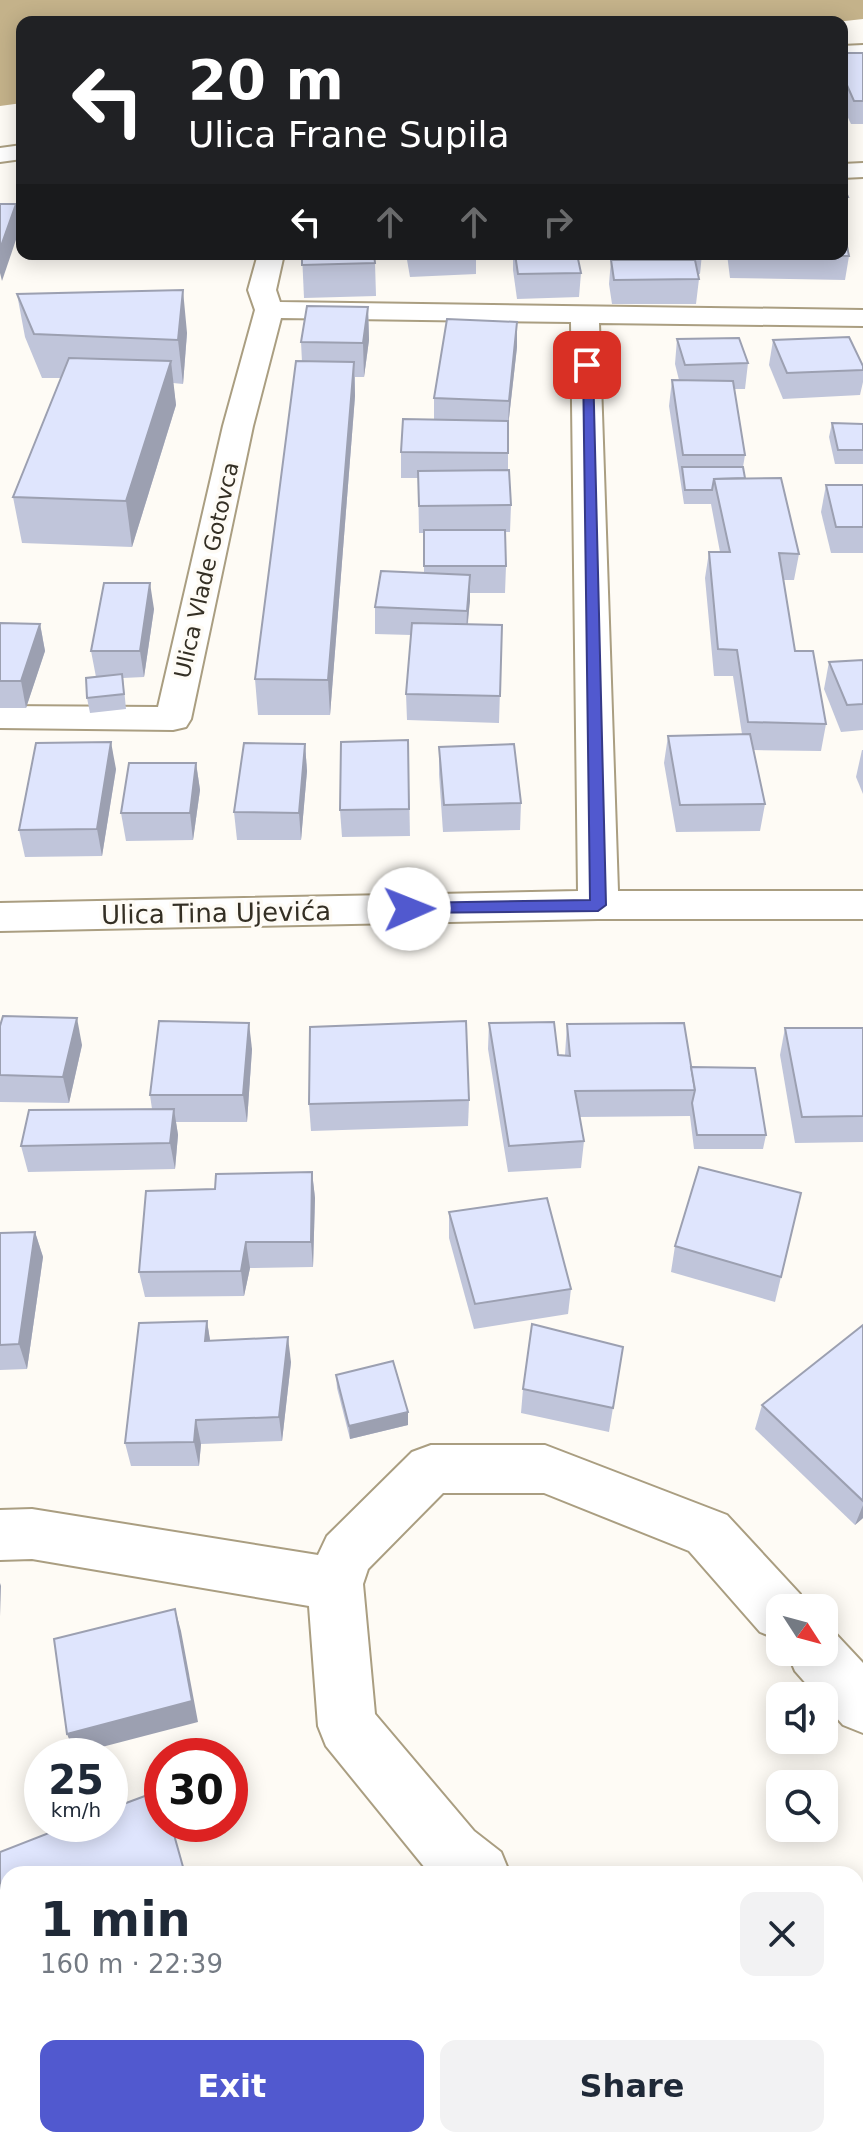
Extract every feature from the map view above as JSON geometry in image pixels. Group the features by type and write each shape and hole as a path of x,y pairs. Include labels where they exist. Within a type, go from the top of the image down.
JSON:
{"street":[{"name":"Ulica Vlade Gotovca","path":"0,717 173,719 238,426 269,310 262,290 270,260"},
{"path":"269,310 863,318"},
{"path":"585,316 598,905"},
{"name":"Ulica Tina Ujevića","path":"0,917 598,905 863,905"},
{"path":"469,1866 452,1853 347,1726 335,1584 346,1554 431,1469 545,1469 708,1533 766,1597"},
{"path":"0,1535 32,1534 335,1584"},
{"path":"828,1666 863,1705"}],"shaded area":[{"path":"0,0 863,0 863,19 848,21 848,16 16,16 16,104 0,106"}],"building":[{"path":"848,53 863,53 863,101 854,101 848,88"},
{"path":"0,204 16,204 0,249"},
{"path":"302,260 375,260 375,263 302,265"},
{"path":"516,260 578,260 581,273 518,274"},
{"path":"611,260 695,260 699,279 614,280"},
{"path":"183,290 178,340 34,334 17,294"},
{"path":"307,306 368,307 363,343 301,342"},
{"path":"447,319 517,322 509,401 434,398"},
{"path":"849,337 863,370 787,373 773,340"},
{"path":"739,338 748,363 685,365 677,339"},
{"path":"69,358 171,361 126,501 13,497"},
{"path":"296,361 354,362 328,680 255,679"},
{"path":"672,380 733,381 745,455 683,455"},
{"path":"403,419 508,421 508,453 401,452"},
{"path":"832,423 863,424 863,450 838,450"},
{"path":"682,467 743,467 745,478 714,479 712,490 685,490"},
{"path":"509,470 511,505 419,506 418,471"},
{"path":"781,478 799,554 779,553 795,651 813,651 826,724 748,722 737,650 718,649 709,552 730,552 714,479"},
{"path":"826,485 863,485 863,527 836,527"},
{"path":"424,530 505,530 506,566 424,566"},
{"path":"381,571 470,575 467,611 375,607"},
{"path":"104,583 150,583 140,651 91,651"},
{"path":"0,623 40,624 21,681 0,681"},
{"path":"412,623 502,625 500,696 406,694"},
{"path":"863,660 863,704 847,705 829,662"},
{"path":"122,674 124,694 87,698 86,678"},
{"path":"750,734 765,804 680,805 668,736"},
{"path":"408,740 409,809 340,810 341,742"},
{"path":"111,742 97,829 19,830 36,743"},
{"path":"244,743 305,744 299,813 234,812"},
{"path":"514,744 521,803 444,805 439,747"},
{"path":"129,763 196,763 190,813 121,813"},
{"path":"3,1016 77,1018 63,1077 0,1075 0,1026"},
{"path":"159,1021 249,1023 243,1095 150,1095"},
{"path":"466,1021 469,1100 309,1104 310,1027"},
{"path":"554,1022 558,1055 570,1056 567,1024 684,1023 695,1090 575,1091 584,1141 509,1146 489,1023"},
{"path":"785,1028 863,1028 863,1116 802,1117"},
{"path":"691,1067 755,1068 766,1135 697,1135"},
{"path":"174,1109 170,1143 21,1146 29,1110"},
{"path":"699,1167 801,1193 781,1277 675,1246"},
{"path":"312,1172 311,1242 246,1242 241,1271 139,1272 146,1191 215,1189 216,1174"},
{"path":"547,1198 571,1289 475,1304 449,1212"},
{"path":"35,1232 19,1344 0,1345 0,1233"},
{"path":"207,1321 205,1341 288,1337 279,1417 196,1420 194,1442 125,1443 139,1323"},
{"path":"532,1324 623,1347 613,1408 523,1389"},
{"path":"863,1325 863,1501 762,1405"},
{"path":"393,1361 408,1412 349,1426 336,1375"},
{"path":"175,1609 192,1701 67,1734 54,1639"},
{"path":"144,1796 144,1842 176,1842 183,1866 0,1866 0,1852 26,1842 128,1842 128,1802"}],"route":[{"path":"409,909 598,905 587,365"}]}
